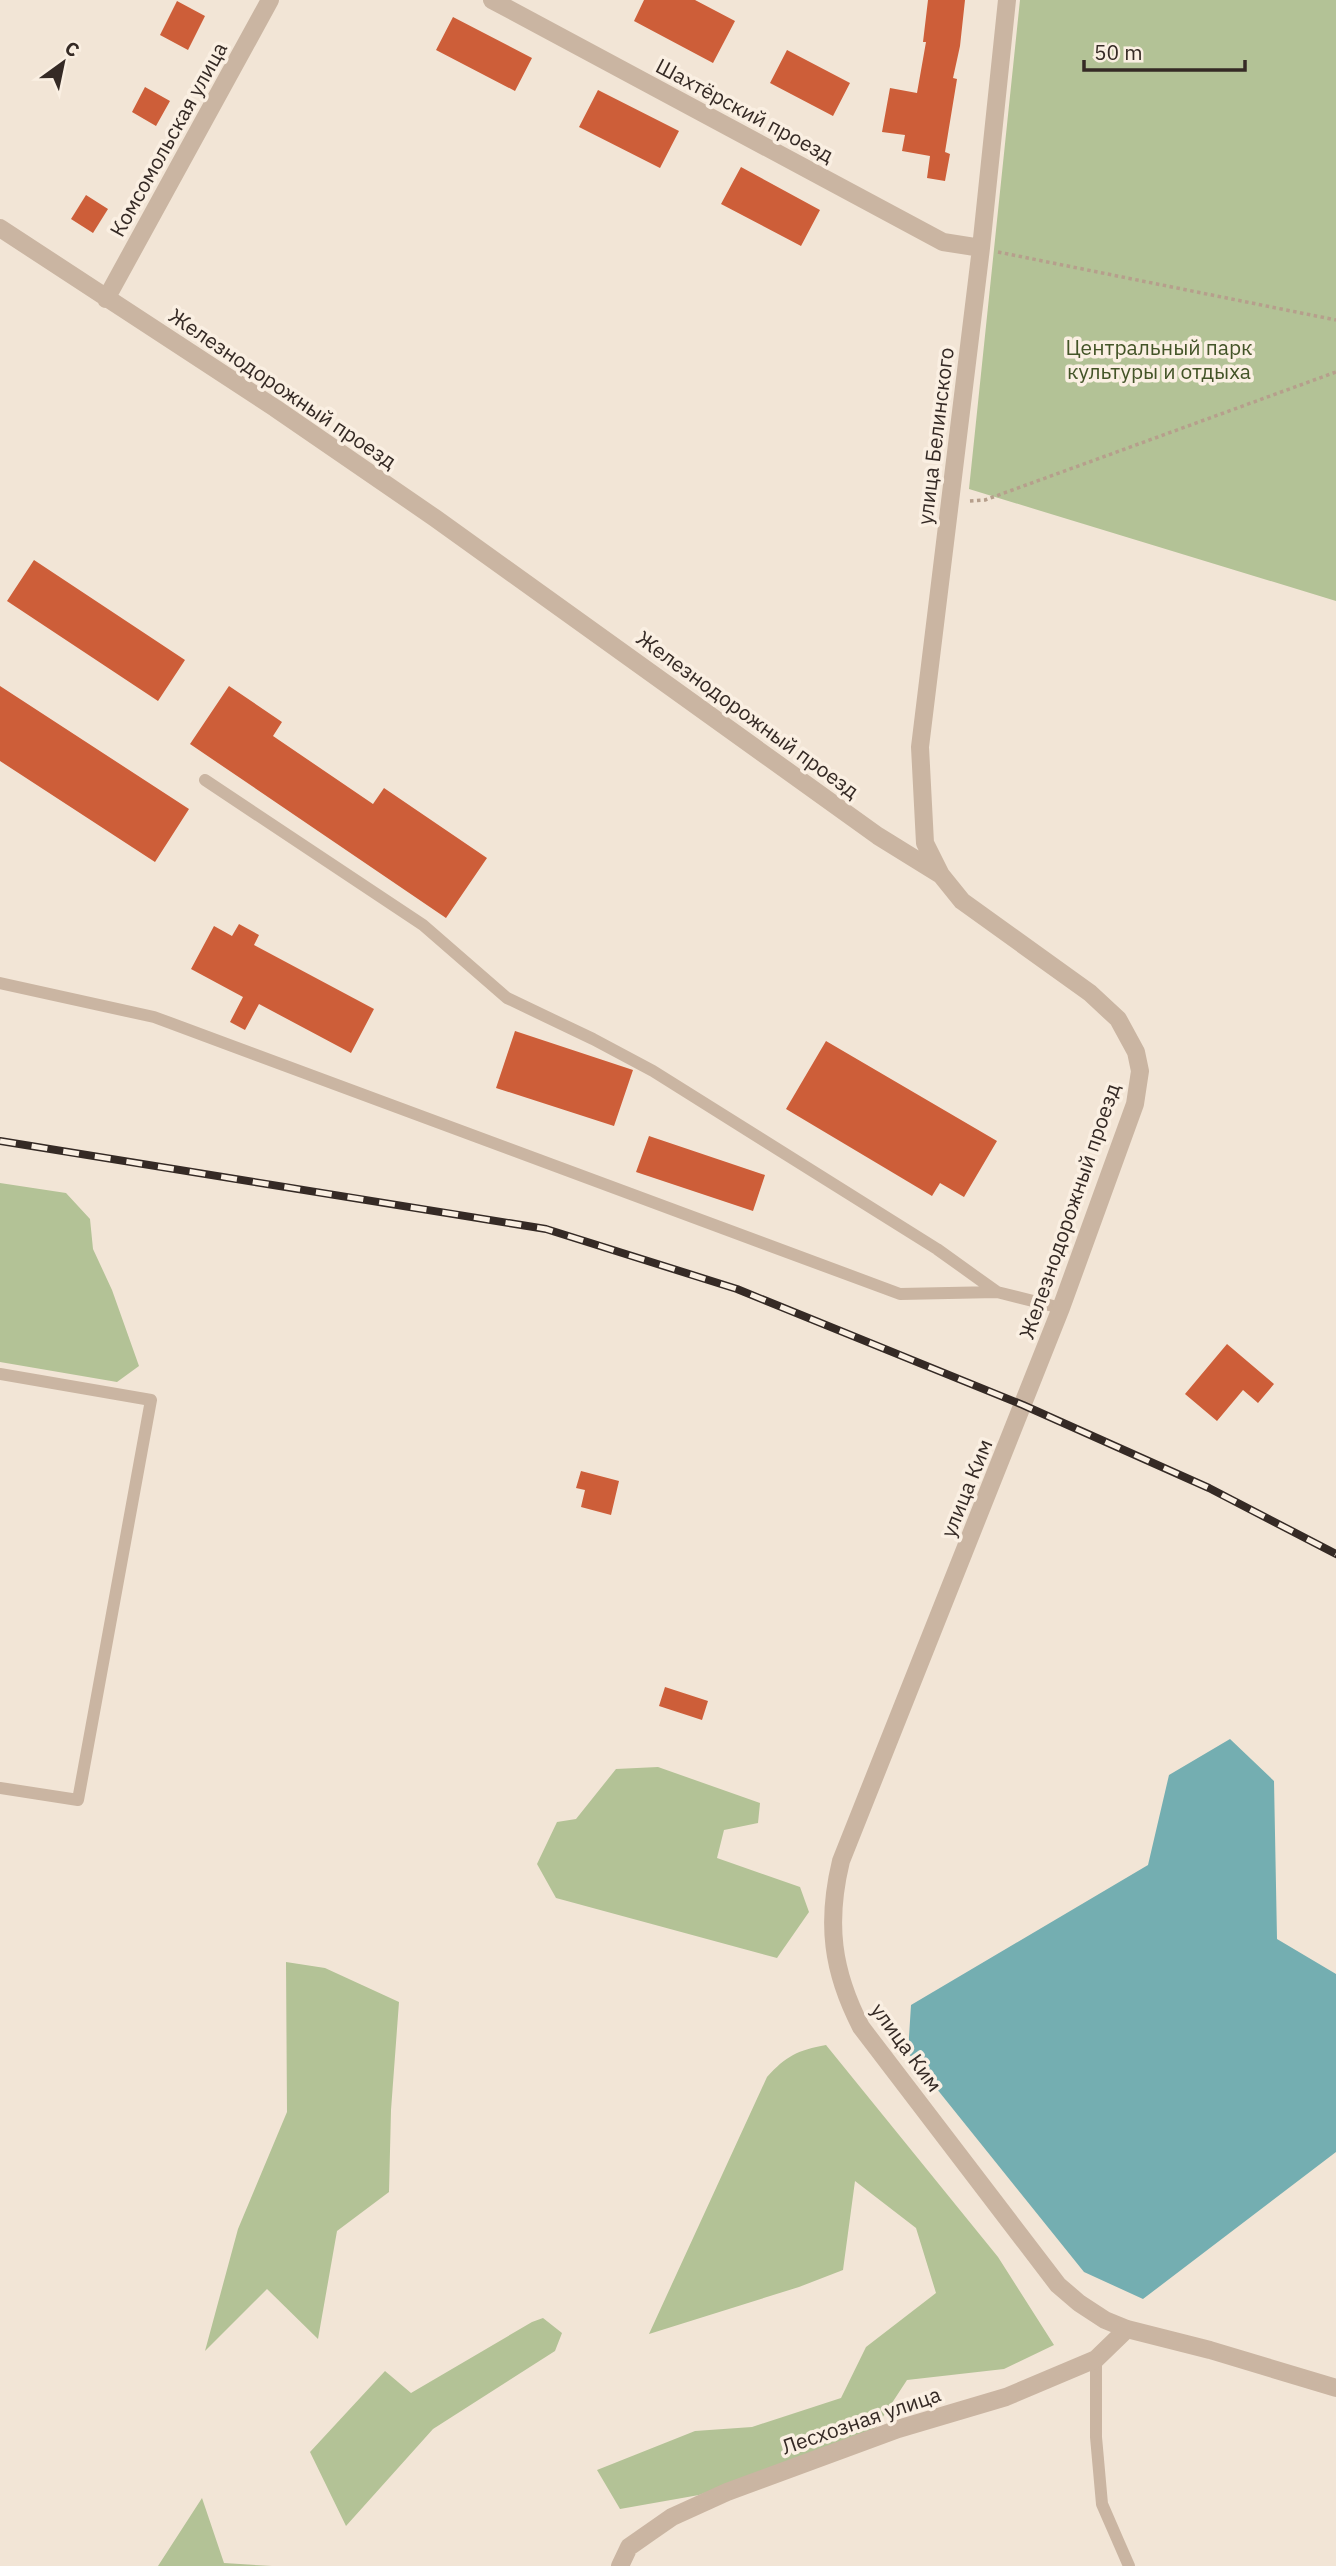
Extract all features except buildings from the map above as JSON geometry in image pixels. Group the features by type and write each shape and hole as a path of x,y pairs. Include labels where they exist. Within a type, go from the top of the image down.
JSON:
{"street":[{"name":"Комсомольская улица","path":"106,299 270,0"},
{"name":"Шахтёрский проезд","path":"492,0 943,242 981,248"},
{"name":"улица Белинского","path":"941,875 925,844 920,747 981,248 1007,0"},
{"name":"Железнодорожный проезд","path":"0,228 275,408 435,518 878,836 941,875 962,901 1090,993 1118,1019 1136,1052 1140,1071 1135,1104 1023,1405"},
{"name":"улица Ким","path":"1023,1405 841,1861 834,1890 833,1942 837,1969 846,1999 861,2027 1058,2285 1079,2303 1105,2320 1127,2329 1210,2350 1336,2388"},
{"name":"Лесхозная улица","path":"620,2566 629,2547 672,2518 727,2492 898,2429 1006,2397 1096,2359 1127,2329"}],"lane":[{"path":"205,780 423,925 508,999 653,1071 937,1249 997,1292"},
{"path":"0,983 154,1017 900,1294 997,1292 1061,1308"},
{"path":"0,1374 151,1400 78,1800 0,1788"},
{"path":"1096,2359 1096,2437 1102,2504 1129,2566"}],"path":[{"path":"981,248 1336,320"},
{"path":"950,499 975,502 985,500 1336,372"}],"green space":[{"name":"Центральный парк культуры и отдыха","path":"1020,0 1336,0 1336,601 969,489"},
{"path":"0,1183 66,1193 90,1219 93,1249 112,1290 139,1366 117,1382 0,1362"},
{"path":"658,1767 760,1803 758,1823 724,1830 717,1858 800,1887 809,1912 777,1958 556,1898 537,1864 557,1822 576,1819 616,1769"},
{"path":"286,1962 325,1968 399,2002 391,2110 389,2192 337,2231 318,2339 267,2289 205,2351 238,2229 287,2112"},
{"path":"826,2045 998,2257 1054,2345 1004,2369 907,2380 875,2429 699,2495 620,2509 597,2470 695,2431 752,2427 841,2398 866,2347 936,2293 916,2228 855,2181 843,2270 799,2287 649,2334 767,2077 793,2055"},
{"path":"543,2318 562,2333 555,2351 433,2429 346,2526 310,2452 385,2371 411,2393"},
{"path":"202,2498 224,2563 272,2566 158,2566"}],"water":[{"path":"1230,1739 1274,1781 1277,1939 1336,1974 1336,2152 1143,2299 1084,2272 908,2053 911,2005 1148,1865 1169,1775"}],"railway":[{"path":"0,1141 546,1229 737,1289 1023,1405 1209,1488 1336,1554"}]}
